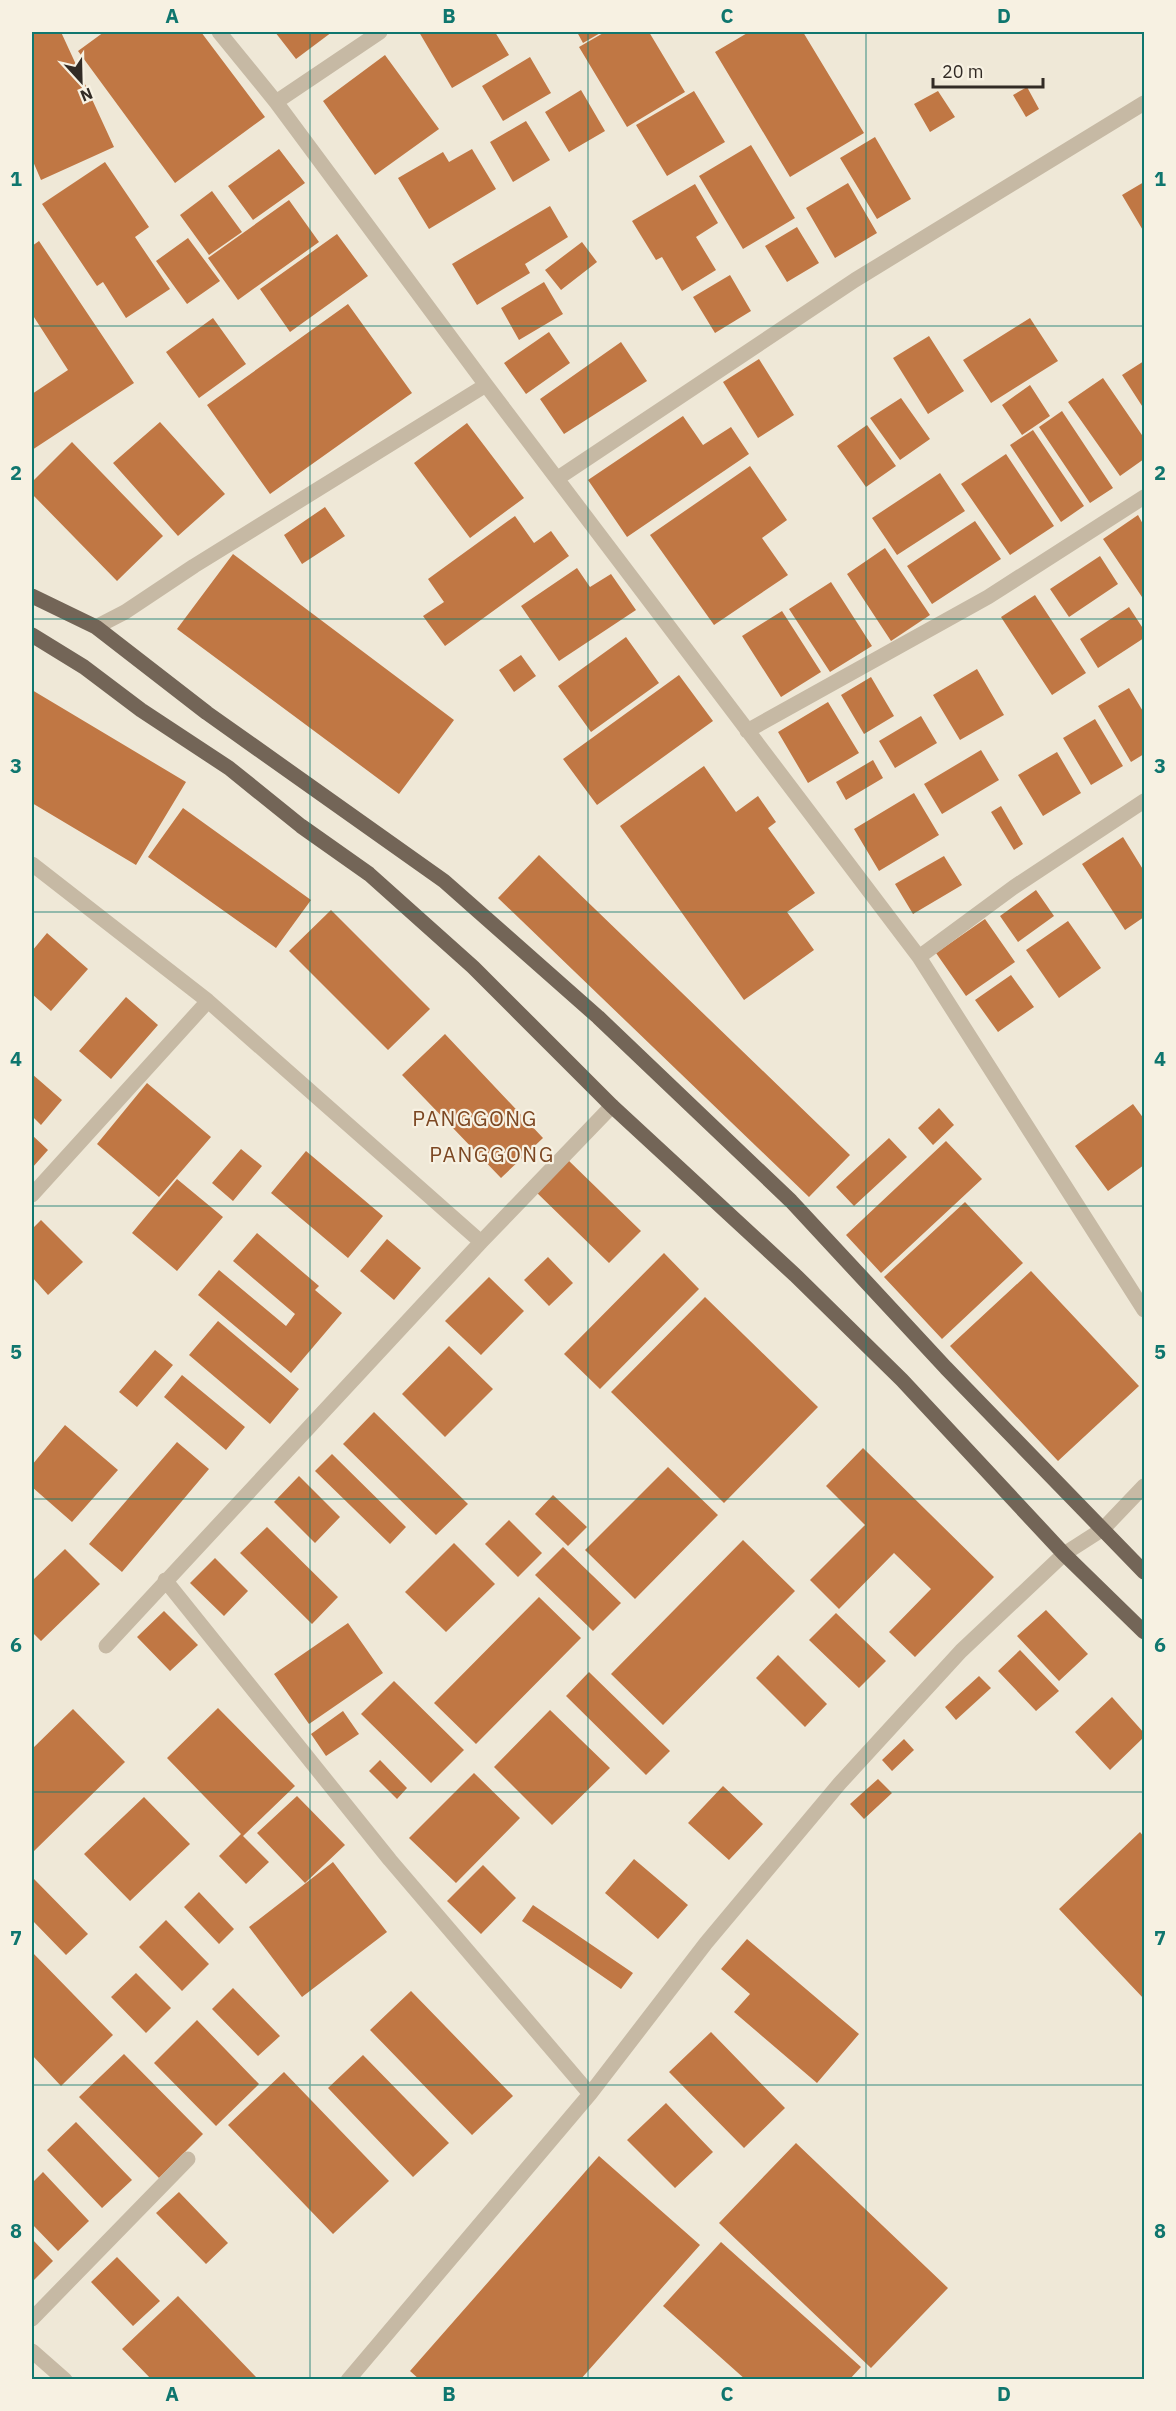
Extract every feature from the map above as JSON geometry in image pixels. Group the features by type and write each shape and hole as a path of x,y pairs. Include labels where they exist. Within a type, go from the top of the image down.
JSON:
{"main road":[{"path":"32,596 96,627 207,713 444,880 598,1017 791,1201 946,1368 1144,1572"},
{"path":"32,635 84,667 141,710 229,768 301,826 369,874 473,967 612,1106 795,1275 902,1380 1064,1554 1144,1632"}],"street":[{"path":"219,32 276,102 486,385 919,957 1144,1310"},
{"path":"276,102 380,32"},
{"path":"558,478 855,280 1144,103"},
{"path":"96,627 125,612 194,566 486,385"},
{"path":"747,731 988,597 1144,497"},
{"path":"919,957 1014,887 1144,801"},
{"path":"32,864 208,1001 481,1242"},
{"path":"32,1195 208,1001"},
{"path":"106,1646 481,1242 612,1106"},
{"path":"348,2379 590,2094 706,1943 840,1783 961,1651 1064,1554 1103,1529 1144,1486"},
{"path":"165,1580 390,1860 590,2094"},
{"path":"32,2319 188,2159"},
{"path":"32,2351 65,2379"}],"building":[{"path":"61,32 114,147 41,180 32,159 32,34"},
{"path":"104,32 201,32 265,117 175,183 78,51"},
{"path":"275,32 332,32 296,59"},
{"path":"419,32 495,32 509,55 452,88"},
{"path":"577,32 602,32 583,43"},
{"path":"605,32 649,32 685,92 627,127 579,47"},
{"path":"749,32 803,32 864,133 790,177 715,52"},
{"path":"385,55 439,129 375,175 323,101"},
{"path":"530,57 551,93 503,121 482,86"},
{"path":"1027,87 1039,109 1026,117 1013,95"},
{"path":"581,90 605,131 569,152 545,112"},
{"path":"694,91 725,142 667,176 636,125"},
{"path":"938,91 955,117 930,132 914,104"},
{"path":"526,121 550,160 513,182 490,142"},
{"path":"875,137 911,199 877,219 840,158"},
{"path":"751,145 795,218 743,249 699,176"},
{"path":"279,149 305,183 253,220 228,186"},
{"path":"472,149 496,189 429,229 398,178 443,152 449,162"},
{"path":"105,162 149,227 135,237 170,289 126,318 103,282 97,286 42,204"},
{"path":"1144,182 1144,232 1122,195"},
{"path":"848,183 877,233 835,258 806,208"},
{"path":"695,184 718,223 696,237 716,270 682,291 662,257 656,260 632,221"},
{"path":"212,191 242,232 209,255 180,215"},
{"path":"289,200 319,242 238,300 208,258"},
{"path":"550,206 568,237 525,264 530,273 477,305 452,264"},
{"path":"797,227 819,263 787,282 765,246"},
{"path":"337,234 368,276 290,332 260,289"},
{"path":"188,238 220,281 187,304 156,261"},
{"path":"39,241 134,383 32,450 32,394 68,370 32,314 32,246"},
{"path":"582,242 597,262 561,290 545,270"},
{"path":"730,275 751,311 715,333 693,297"},
{"path":"544,282 563,314 519,340 501,308"},
{"path":"348,304 412,393 270,494 207,405"},
{"path":"213,318 246,364 199,398 166,352"},
{"path":"1030,318 1058,361 991,403 963,360"},
{"path":"549,332 570,363 526,394 504,363"},
{"path":"929,336 964,391 928,414 893,358"},
{"path":"621,342 647,381 564,434 540,399"},
{"path":"759,359 794,415 758,438 723,382"},
{"path":"1144,361 1144,409 1122,375"},
{"path":"1103,378 1144,438 1144,459 1120,476 1068,402"},
{"path":"1030,385 1050,416 1022,435 1002,405"},
{"path":"901,398 930,439 900,460 870,418"},
{"path":"1062,411 1113,488 1090,503 1039,427"},
{"path":"683,416 703,445 731,427 749,454 627,537 588,480"},
{"path":"160,422 225,494 178,536 113,463"},
{"path":"467,423 524,498 470,538 414,463"},
{"path":"867,425 896,466 866,487 837,446"},
{"path":"1033,430 1084,506 1061,522 1010,445"},
{"path":"72,442 163,536 117,581 32,494 32,482"},
{"path":"1006,454 1054,526 1010,555 961,484"},
{"path":"750,466 787,520 762,538 788,575 714,625 650,535"},
{"path":"940,473 965,511 897,555 872,518"},
{"path":"325,507 345,536 302,564 284,535"},
{"path":"1138,515 1144,526 1144,600 1103,539"},
{"path":"515,516 534,543 551,531 569,556 445,646 423,616 444,602 428,579"},
{"path":"975,521 1001,559 932,604 907,566"},
{"path":"885,548 930,615 891,641 847,574"},
{"path":"233,554 454,720 399,794 177,629"},
{"path":"1100,556 1118,584 1069,617 1050,589"},
{"path":"577,568 590,587 611,574 636,610 559,661 521,606"},
{"path":"831,582 872,646 830,672 789,609"},
{"path":"1035,595 1086,673 1052,695 1001,617"},
{"path":"1129,607 1144,630 1144,638 1098,668 1080,639"},
{"path":"782,611 821,672 781,697 742,636"},
{"path":"626,637 659,683 591,732 558,686"},
{"path":"521,655 536,676 514,692 499,670"},
{"path":"977,669 1004,715 960,740 933,695"},
{"path":"679,675 713,721 597,805 563,759"},
{"path":"871,677 894,716 864,734 841,695"},
{"path":"1129,688 1144,713 1144,754 1131,762 1098,706"},
{"path":"32,690 186,782 136,865 32,803"},
{"path":"828,702 859,753 808,783 778,732"},
{"path":"921,716 937,743 895,768 879,741"},
{"path":"1095,719 1123,766 1091,785 1063,738"},
{"path":"981,750 999,780 942,814 924,784"},
{"path":"1057,752 1081,793 1043,816 1018,775"},
{"path":"873,760 883,778 846,800 836,782"},
{"path":"704,766 736,812 758,796 776,822 768,828 815,893 787,912 814,950 744,1000 620,826"},
{"path":"914,793 939,835 879,871 854,829"},
{"path":"1001,806 1023,844 1014,850 991,812"},
{"path":"183,808 311,900 276,948 148,857"},
{"path":"1123,837 1144,871 1144,917 1125,930 1082,864"},
{"path":"539,855 850,1155 809,1197 498,898"},
{"path":"944,856 962,885 913,914 895,884"},
{"path":"1036,890 1054,916 1018,942 1000,916"},
{"path":"331,910 430,1009 388,1050 289,951"},
{"path":"985,919 1015,962 966,996 936,953"},
{"path":"1068,921 1101,968 1059,998 1026,950"},
{"path":"47,933 88,969 51,1011 32,994 32,951"},
{"path":"1011,975 1034,1007 998,1032 975,1000"},
{"path":"126,997 158,1025 111,1079 79,1051"},
{"path":"445,1034 543,1138 501,1178 402,1075"},
{"path":"32,1074 62,1100 41,1125 32,1116"},
{"path":"147,1083 211,1137 159,1197 97,1144"},
{"path":"1133,1104 1144,1119 1144,1165 1108,1191 1075,1146"},
{"path":"939,1108 954,1125 933,1145 918,1128"},
{"path":"32,1135 48,1150 32,1168"},
{"path":"889,1138 907,1157 854,1206 836,1187"},
{"path":"946,1141 982,1179 881,1273 846,1235"},
{"path":"241,1149 262,1166 233,1201 212,1183"},
{"path":"306,1151 383,1216 348,1258 271,1193"},
{"path":"566,1158 641,1231 609,1263 534,1190"},
{"path":"177,1179 223,1217 177,1271 132,1233"},
{"path":"965,1202 1023,1263 942,1339 884,1277"},
{"path":"41,1220 83,1262 48,1295 32,1277 32,1229"},
{"path":"257,1233 319,1286 315,1290 342,1313 291,1373 198,1295 219,1270 286,1326 295,1314 233,1261"},
{"path":"387,1239 421,1268 394,1300 360,1271"},
{"path":"664,1253 699,1289 600,1389 564,1354"},
{"path":"548,1257 573,1283 549,1306 524,1280"},
{"path":"1031,1271 1139,1386 1058,1461 950,1346"},
{"path":"489,1277 524,1311 481,1355 445,1321"},
{"path":"705,1297 818,1407 724,1503 611,1392"},
{"path":"218,1321 299,1389 270,1424 189,1355"},
{"path":"449,1346 493,1389 445,1437 402,1394"},
{"path":"155,1350 173,1365 137,1407 119,1392"},
{"path":"182,1375 245,1427 226,1450 164,1397"},
{"path":"374,1412 468,1504 436,1535 343,1444"},
{"path":"65,1425 118,1470 72,1522 32,1487 32,1465"},
{"path":"177,1442 209,1469 122,1572 89,1544"},
{"path":"863,1448 994,1577 915,1657 889,1632 931,1589 894,1553 839,1609 810,1580 865,1525 826,1486"},
{"path":"332,1454 406,1527 390,1544 315,1471"},
{"path":"668,1467 718,1515 635,1599 585,1550"},
{"path":"299,1476 340,1517 315,1543 274,1502"},
{"path":"553,1495 587,1527 568,1546 535,1514"},
{"path":"509,1520 542,1553 518,1577 485,1544"},
{"path":"267,1527 338,1597 312,1624 240,1553"},
{"path":"743,1540 795,1591 663,1725 611,1674"},
{"path":"454,1543 495,1584 446,1632 405,1592"},
{"path":"563,1547 621,1603 593,1631 535,1575"},
{"path":"65,1549 100,1584 41,1641 32,1632 32,1581"},
{"path":"215,1558 248,1591 224,1616 190,1583"},
{"path":"539,1597 581,1638 476,1744 434,1703"},
{"path":"1046,1610 1088,1654 1059,1681 1017,1636"},
{"path":"164,1611 198,1645 170,1671 137,1637"},
{"path":"836,1613 886,1661 859,1688 809,1640"},
{"path":"348,1623 383,1673 309,1724 274,1674"},
{"path":"1020,1650 1059,1691 1036,1711 998,1671"},
{"path":"778,1655 827,1704 805,1727 756,1678"},
{"path":"589,1672 670,1751 646,1775 566,1696"},
{"path":"979,1676 991,1688 956,1720 945,1707"},
{"path":"394,1681 464,1750 431,1783 361,1714"},
{"path":"1112,1697 1144,1733 1144,1737 1110,1770 1075,1732"},
{"path":"218,1708 295,1786 243,1836 269,1862 246,1884 219,1856 241,1834 167,1758"},
{"path":"73,1709 125,1762 32,1853 32,1749"},
{"path":"550,1710 610,1768 552,1825 494,1767"},
{"path":"343,1711 359,1734 326,1756 311,1734"},
{"path":"904,1739 914,1750 892,1771 882,1760"},
{"path":"380,1760 407,1788 397,1799 369,1771"},
{"path":"474,1773 520,1818 456,1883 409,1838"},
{"path":"878,1779 892,1793 864,1819 850,1804"},
{"path":"723,1786 763,1824 729,1860 688,1823"},
{"path":"297,1796 345,1845 305,1883 257,1833"},
{"path":"144,1797 190,1844 130,1901 84,1854"},
{"path":"1140,1832 1144,1837 1144,1999 1059,1909"},
{"path":"634,1859 688,1905 658,1939 605,1893"},
{"path":"333,1862 387,1932 302,1997 249,1927"},
{"path":"483,1865 516,1898 481,1934 447,1901"},
{"path":"34,1879 88,1934 66,1955 32,1920 32,1881"},
{"path":"199,1892 234,1929 219,1944 184,1907"},
{"path":"533,1905 633,1973 621,1989 522,1921"},
{"path":"166,1920 209,1964 182,1991 139,1947"},
{"path":"747,1939 859,2034 817,2083 734,2012 750,1994 721,1969"},
{"path":"32,1952 113,2035 61,2086 32,2055"},
{"path":"136,1973 171,2008 146,2033 111,1997"},
{"path":"233,1988 280,2036 258,2056 212,2009"},
{"path":"411,1991 513,2096 472,2135 370,2030"},
{"path":"197,2020 259,2084 216,2126 154,2063"},
{"path":"711,2032 785,2108 744,2148 669,2072"},
{"path":"124,2054 203,2134 159,2178 79,2097"},
{"path":"363,2055 449,2143 413,2177 328,2088"},
{"path":"284,2072 389,2181 333,2234 228,2125"},
{"path":"666,2103 713,2152 675,2188 627,2140"},
{"path":"76,2122 132,2180 102,2208 47,2150"},
{"path":"796,2143 948,2288 871,2368 719,2223"},
{"path":"599,2156 700,2245 580,2380 420,2380 410,2371"},
{"path":"43,2172 89,2221 58,2251 32,2224 32,2183"},
{"path":"179,2192 228,2243 206,2264 156,2213"},
{"path":"32,2239 53,2261 32,2282"},
{"path":"721,2242 861,2367 849,2380 746,2380 663,2306"},
{"path":"117,2257 160,2301 133,2326 91,2282"},
{"path":"178,2296 256,2377 253,2380 152,2380 122,2349"}],"district":[{"name":"PANGGONG","path":"475,1118"},
{"name":"PANGGONG","path":"492,1154"}]}
